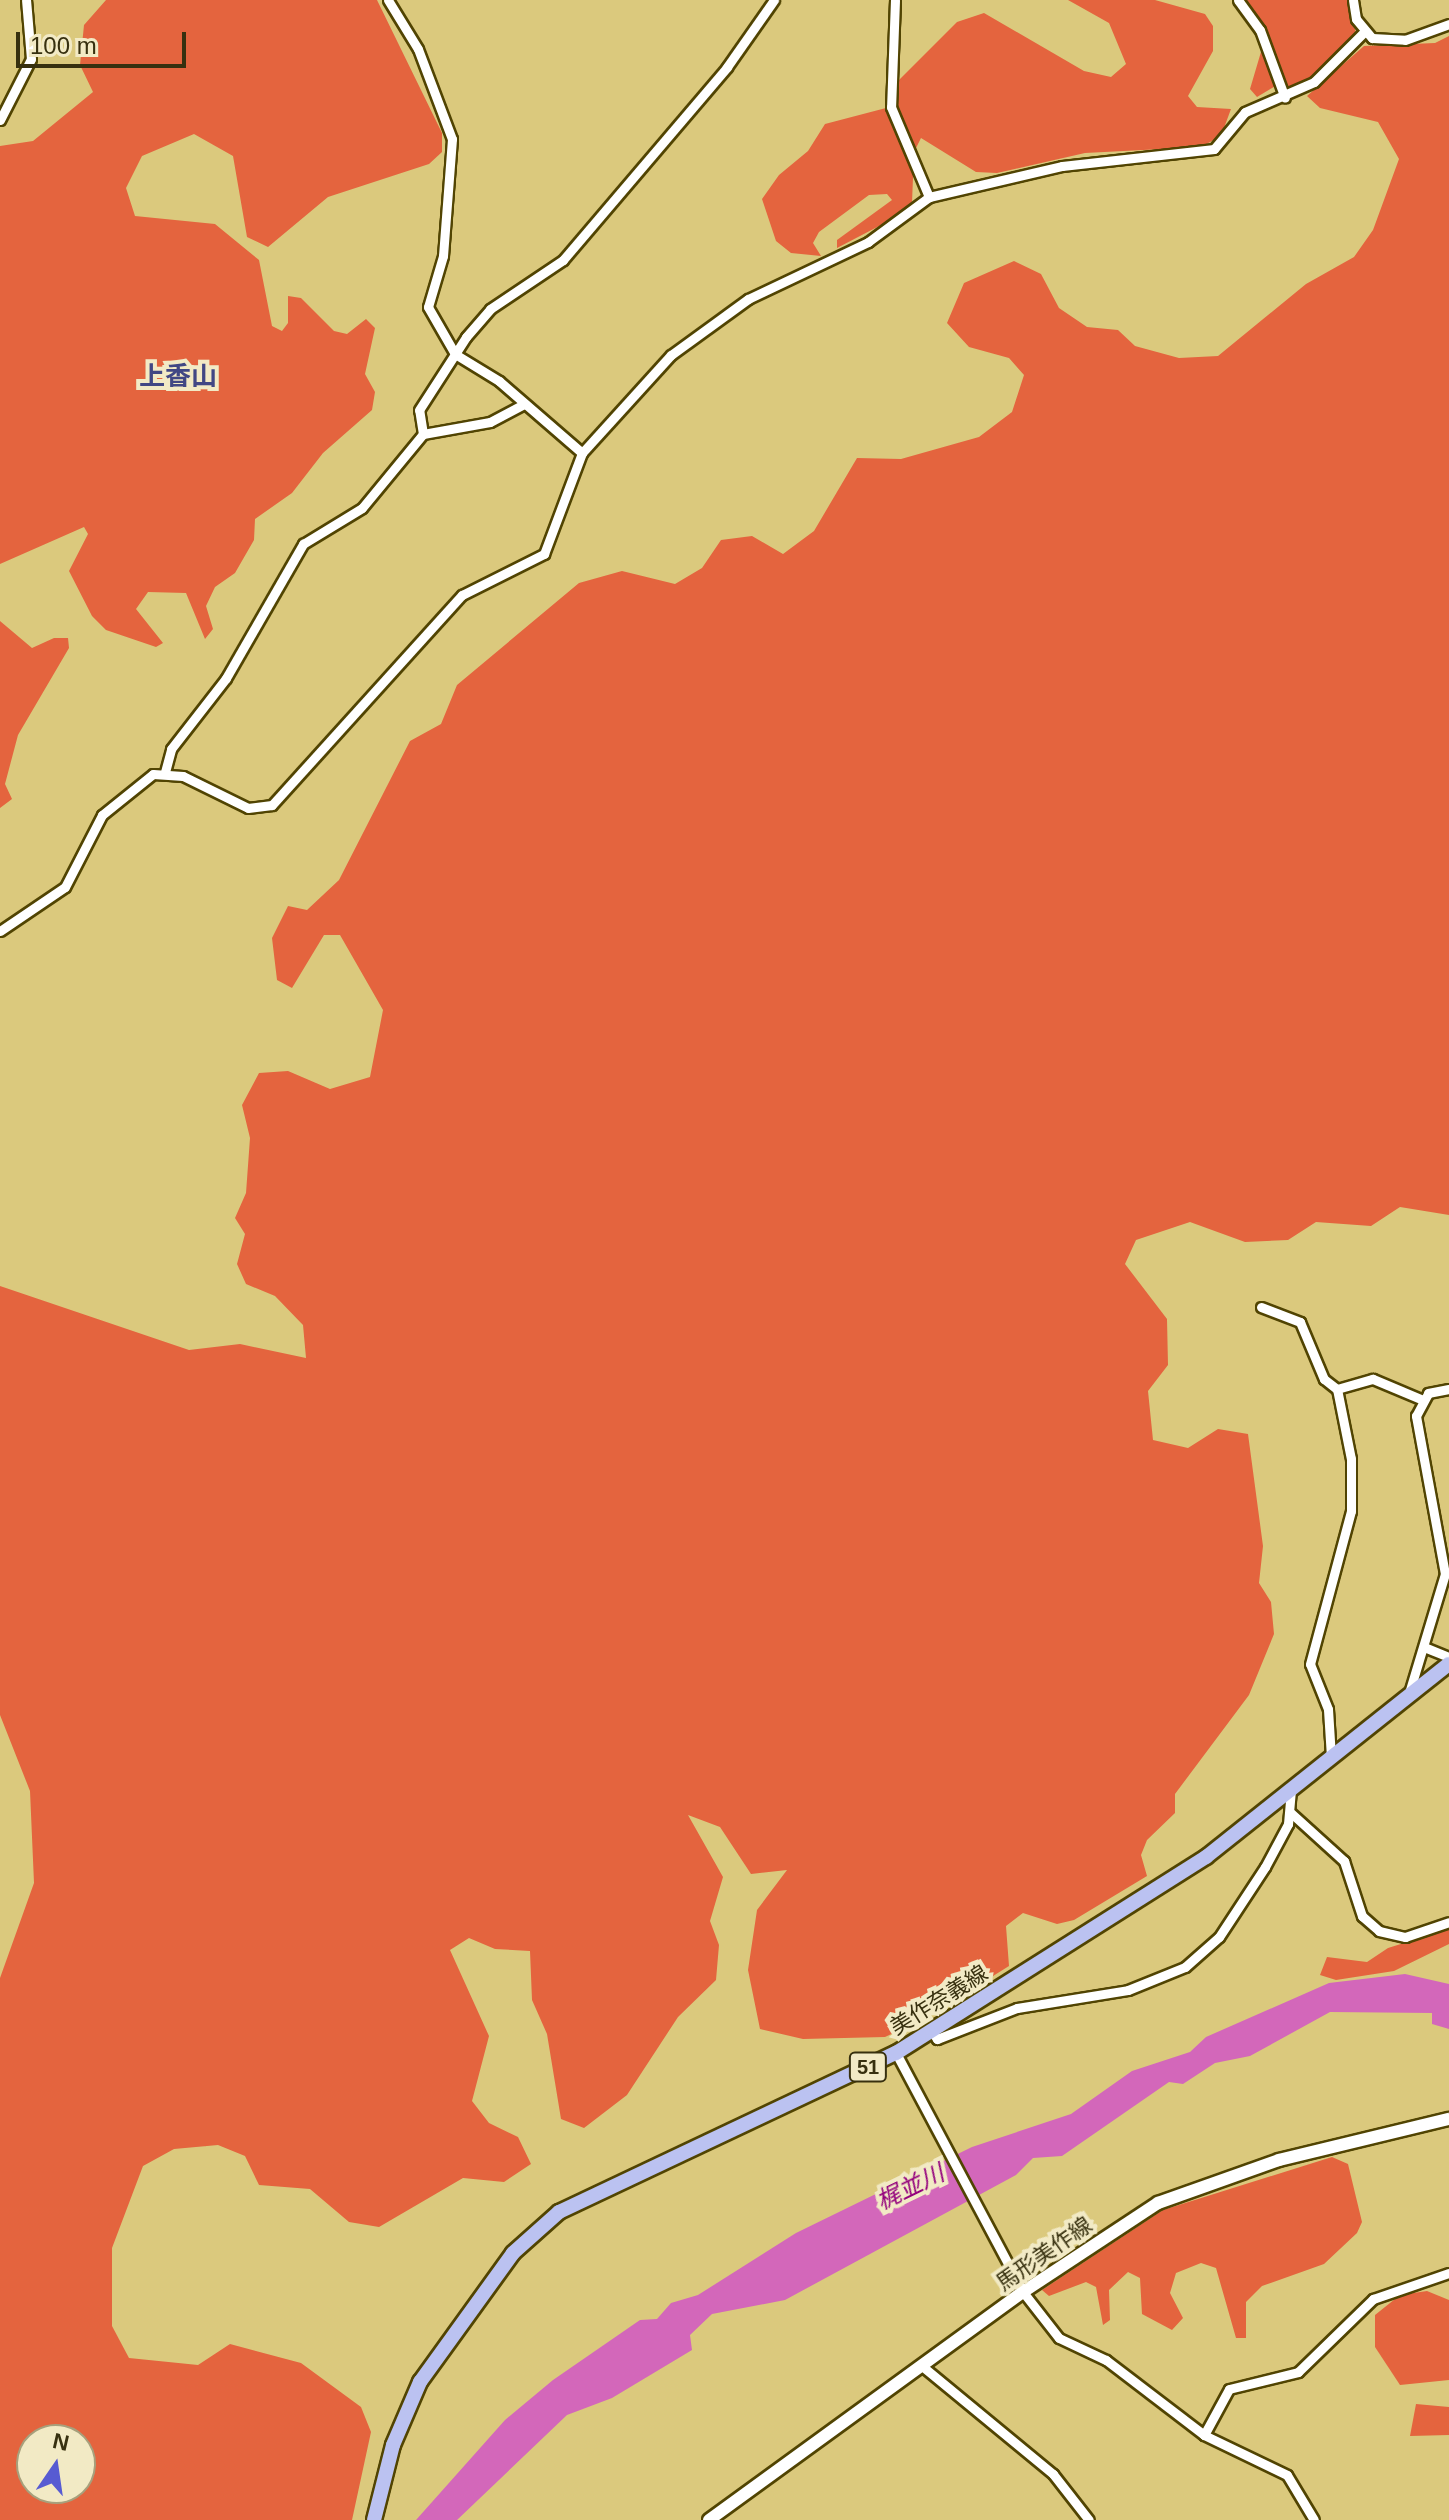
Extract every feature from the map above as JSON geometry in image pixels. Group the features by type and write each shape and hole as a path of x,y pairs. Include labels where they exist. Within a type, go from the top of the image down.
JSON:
{"main road":[{"name":"美作奈義線","path":"374,2520 393,2445 420,2382 534,2233 604,2186 896,2053 1206,1857 1449,1664"},
{"name":"馬形美作線","path":"709,2520 1023,2292 1158,2203 1208,2182 1443,2121"}],"street":[{"path":"0,120 31,59 26,0"},
{"path":"388,0 418,49 452,139 443,256 427,295 455,354 524,404 582,453"},
{"path":"423,434 419,410 455,354 490,309 563,260 727,67 774,0"},
{"path":"895,0 891,107 929,197"},
{"path":"1238,0 1260,30 1285,98"},
{"path":"1353,0 1363,33"},
{"path":"1363,33 1405,40 1449,24"},
{"path":"165,772 248,808 272,805 462,595 544,554 582,453 671,355 784,276 868,242 929,197 1062,166 1195,155 1225,142 1245,112 1285,98 1314,82 1363,33"},
{"path":"0,931 65,887 91,833 118,798 165,772 171,749 226,678 303,544 362,508 423,434 490,422 524,404"},
{"path":"1261,1307 1300,1322 1324,1379 1337,1389 1351,1459 1351,1511 1310,1664 1328,1709 1331,1757"},
{"path":"1337,1389 1373,1379 1423,1400 1449,1389"},
{"path":"1409,1693 1445,1574 1416,1426 1423,1400"},
{"path":"1424,1647 1449,1657"},
{"path":"931,2030 937,2039 1017,2008 1128,1990 1185,1967 1219,1937 1291,1813 1291,1789"},
{"path":"1291,1813 1344,1861 1362,1916 1379,1931 1405,1937 1449,1922"},
{"path":"896,2053 1023,2292 1071,2348 1106,2360 1204,2435 1287,2475 1314,2520"},
{"path":"1443,2121 1449,2128"},
{"path":"1204,2435 1229,2389 1298,2372 1373,2299 1449,2273"},
{"path":"922,2366 1053,2474 1089,2520"}],"shaded area":[{"path":"106,0 377,0 442,133 442,152 429,164 328,197 268,247 247,237 233,156 194,134 142,156 126,188 135,216 215,224 259,260 272,326 282,331 288,323 288,296 301,298 334,331 347,334 366,319 375,328 365,374 375,392 372,410 323,453 292,493 255,519 254,540 235,573 215,587 206,606 213,629 205,639 186,593 148,592 136,609 163,643 156,647 106,630 92,616 69,571 88,534 84,527 0,564 0,146 33,141 93,92 80,65 84,25"},
{"path":"1068,0 1155,0 1205,14 1213,26 1213,51 1188,96 1197,107 1231,109 1221,136 1201,147 1085,153 997,173 976,172 921,138 914,152 912,203 883,224 837,248 837,240 892,200 887,194 869,195 819,232 813,243 821,256 791,253 776,241 762,199 779,175 808,151 825,124 886,108 897,98 894,85 957,22 984,13 1084,71 1111,77 1126,64 1109,23"},
{"path":"1243,0 1349,0 1356,34 1300,89 1277,85 1257,97 1250,89 1266,35"},
{"path":"1449,36 1449,1215 1400,1207 1371,1226 1316,1222 1288,1240 1245,1242 1190,1222 1136,1240 1125,1264 1167,1319 1168,1365 1148,1391 1153,1440 1188,1448 1218,1429 1248,1434 1263,1546 1259,1583 1271,1602 1274,1634 1249,1695 1175,1794 1175,1813 1147,1840 1141,1855 1147,1876 1074,1920 1057,1924 1023,1913 1006,1926 1009,1966 926,2018 885,2037 803,2039 760,2029 748,1970 757,1910 787,1870 751,1874 720,1827 688,1815 723,1877 710,1921 719,1945 716,1980 678,2017 627,2095 584,2128 561,2119 547,2034 532,2000 530,1951 495,1949 469,1938 450,1950 489,2036 472,2101 489,2123 518,2137 531,2164 504,2182 463,2178 379,2227 349,2222 310,2189 259,2185 245,2156 218,2145 174,2149 143,2166 112,2248 112,2326 129,2358 198,2365 230,2344 301,2363 361,2407 371,2432 352,2520 0,2520 0,1978 34,1883 30,1791 0,1715 0,1286 189,1350 240,1344 306,1358 303,1325 275,1296 246,1284 237,1264 245,1234 235,1218 246,1193 250,1138 242,1105 259,1073 288,1071 330,1089 370,1077 383,1010 340,935 324,935 292,988 277,980 272,938 288,906 307,910 339,880 410,741 441,724 457,685 579,583 622,571 675,584 702,568 721,540 752,536 783,554 814,531 857,458 901,459 979,437 1012,412 1024,375 1009,358 969,347 947,323 964,283 1014,261 1041,274 1059,308 1087,327 1118,330 1135,346 1179,358 1218,356 1306,284 1354,257 1373,230 1399,159 1378,122 1320,108 1307,96 1364,46 1435,43"},
{"path":"0,621 32,648 54,638 68,638 69,648 18,735 5,784 12,799 0,808"},
{"path":"1449,1929 1449,1944 1394,1971 1336,1980 1320,1975 1327,1957 1367,1962 1388,1948"},
{"path":"1332,2157 1348,2164 1362,2222 1357,2233 1324,2264 1262,2286 1246,2302 1246,2338 1236,2338 1216,2268 1201,2263 1176,2273 1170,2293 1183,2318 1172,2330 1142,2314 1140,2278 1128,2272 1109,2290 1110,2320 1103,2325 1096,2287 1086,2282 1049,2296 1042,2290 1163,2210"},
{"path":"1427,2291 1449,2300 1449,2380 1400,2385 1375,2347 1375,2315 1400,2295"},
{"path":"1416,2404 1449,2407 1449,2435 1410,2436"}],"water":[{"name":"梶並川","path":"1405,1974 1449,1984 1449,2029 1432,2024 1432,2013 1330,2012 1250,2056 1215,2063 1183,2084 1169,2082 1062,2156 1033,2158 1016,2175 785,2300 712,2314 690,2335 692,2350 612,2398 567,2415 457,2520 416,2520 505,2420 553,2380 640,2320 657,2319 671,2303 698,2295 796,2233 972,2147 1071,2114 1132,2071 1190,2052 1206,2037 1329,1983"}],"district":[{"name":"上香山","path":"178,377"}]}
